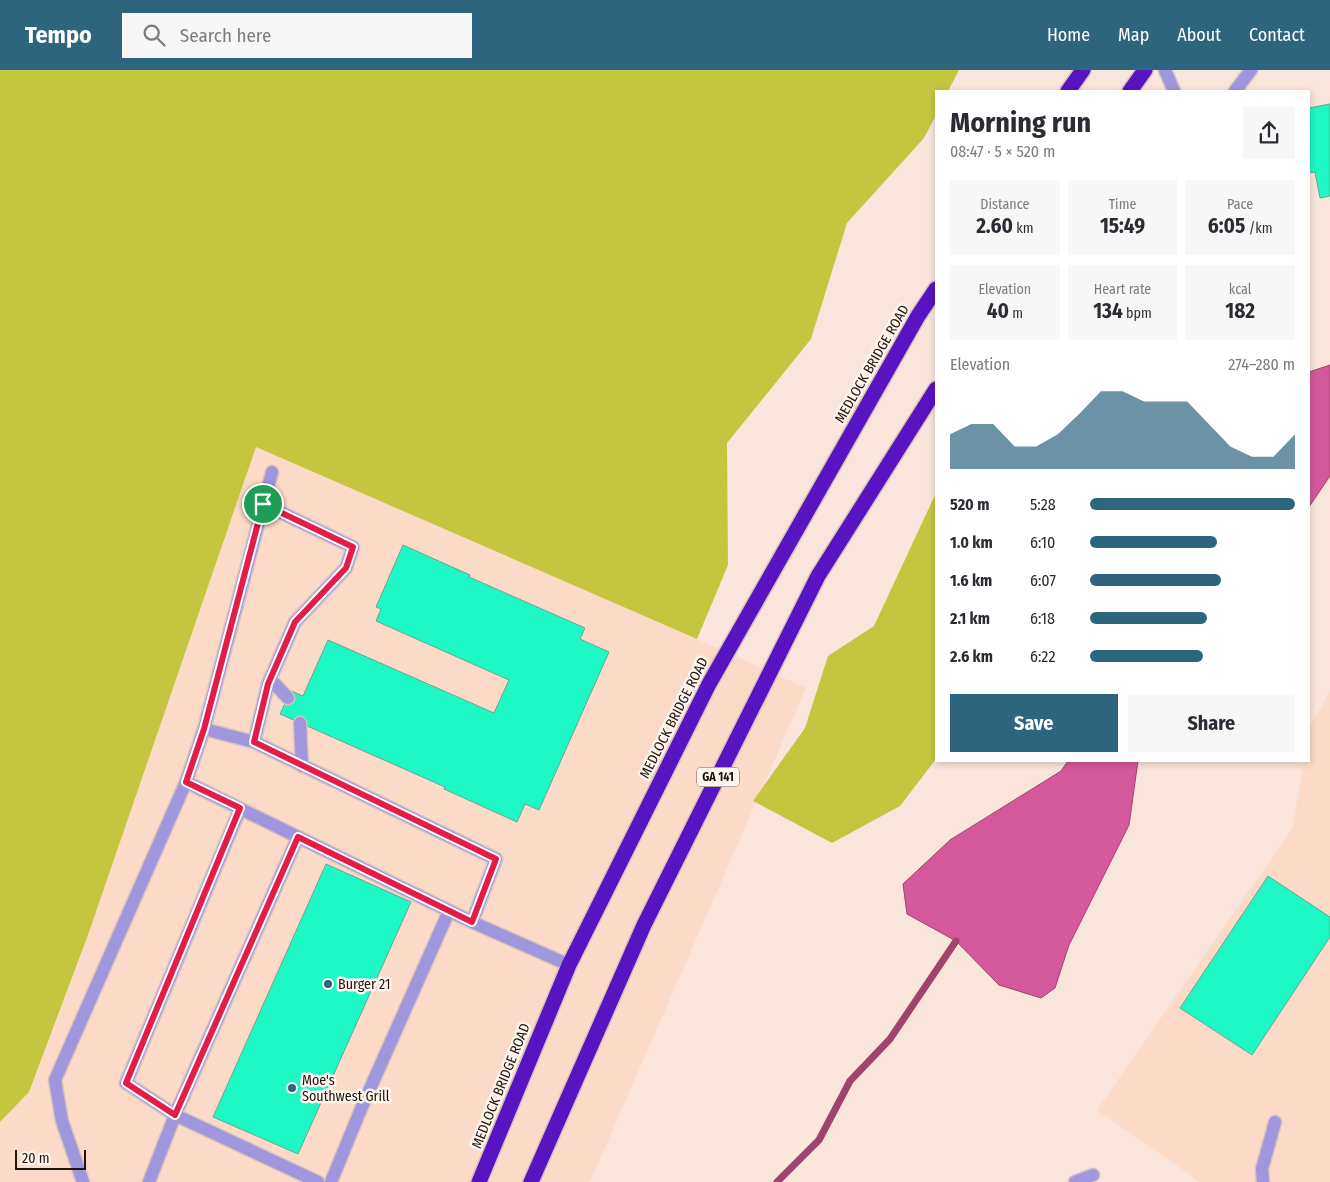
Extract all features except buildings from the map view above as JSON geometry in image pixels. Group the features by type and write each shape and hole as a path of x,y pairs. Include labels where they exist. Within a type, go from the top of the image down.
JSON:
{"highway":[{"path":"1069,90 1083,70"},
{"path":"1131,90 1145,70"},
{"name":"MEDLOCK BRIDGE ROAD","path":"479,1182 569,965 709,684 918,316 935,290"},
{"name":"GA 141","path":"531,1182 644,925 818,576 935,390"}],"lane":[{"path":"1165,70 1174,90"},
{"path":"1236,90 1251,70"},
{"path":"83,1182 62,1121 56,1080 186,782 204,729 272,472"},
{"path":"254,742 270,679 295,622 346,568 353,547 263,504"},
{"path":"270,679 288,698"},
{"path":"300,723 302,766"},
{"path":"204,729 254,742 496,859 472,922"},
{"path":"186,782 472,922 569,965"},
{"path":"240,808 126,1083 175,1115 318,1182"},
{"path":"149,1182 175,1115 298,837"},
{"path":"331,1182 449,911"},
{"path":"1263,1182 1262,1169 1275,1122"},
{"path":"1076,1182 1092,1175"}],"shaded area":[{"path":"0,70 959,70 949,90 935,90 935,117 924,138 847,223 811,339 727,443 728,565 697,639 256,447 88,935 29,1092 0,1122"},
{"path":"1330,365 1330,476 1310,506 1310,372"},
{"path":"256,447 806,688 590,1182 0,1182 0,1122 29,1092 88,935"},
{"path":"935,495 935,760 900,806 832,843 753,801 805,728 828,656 874,626"},
{"path":"1330,691 1330,1182 1200,1182 1097,1110 1292,829 1304,762 1310,762 1310,726"},
{"path":"1067,762 1138,762 1129,825 1069,945 1055,988 1041,998 999,985 956,941 907,914 903,884 950,840 1061,771"}],"waterway":[{"path":"777,1182 819,1140 850,1081 890,1039 956,941"}],"place":[{"name":"Burger 21","path":"328,984"},
{"name":"Moe's Southwest Grill","path":"292,1088"}],"route":[{"path":"263,504 353,547 346,568 295,622 268,684 254,742 496,859 472,922 298,837 175,1115 126,1083 240,808 186,782 204,729 263,504"}]}
